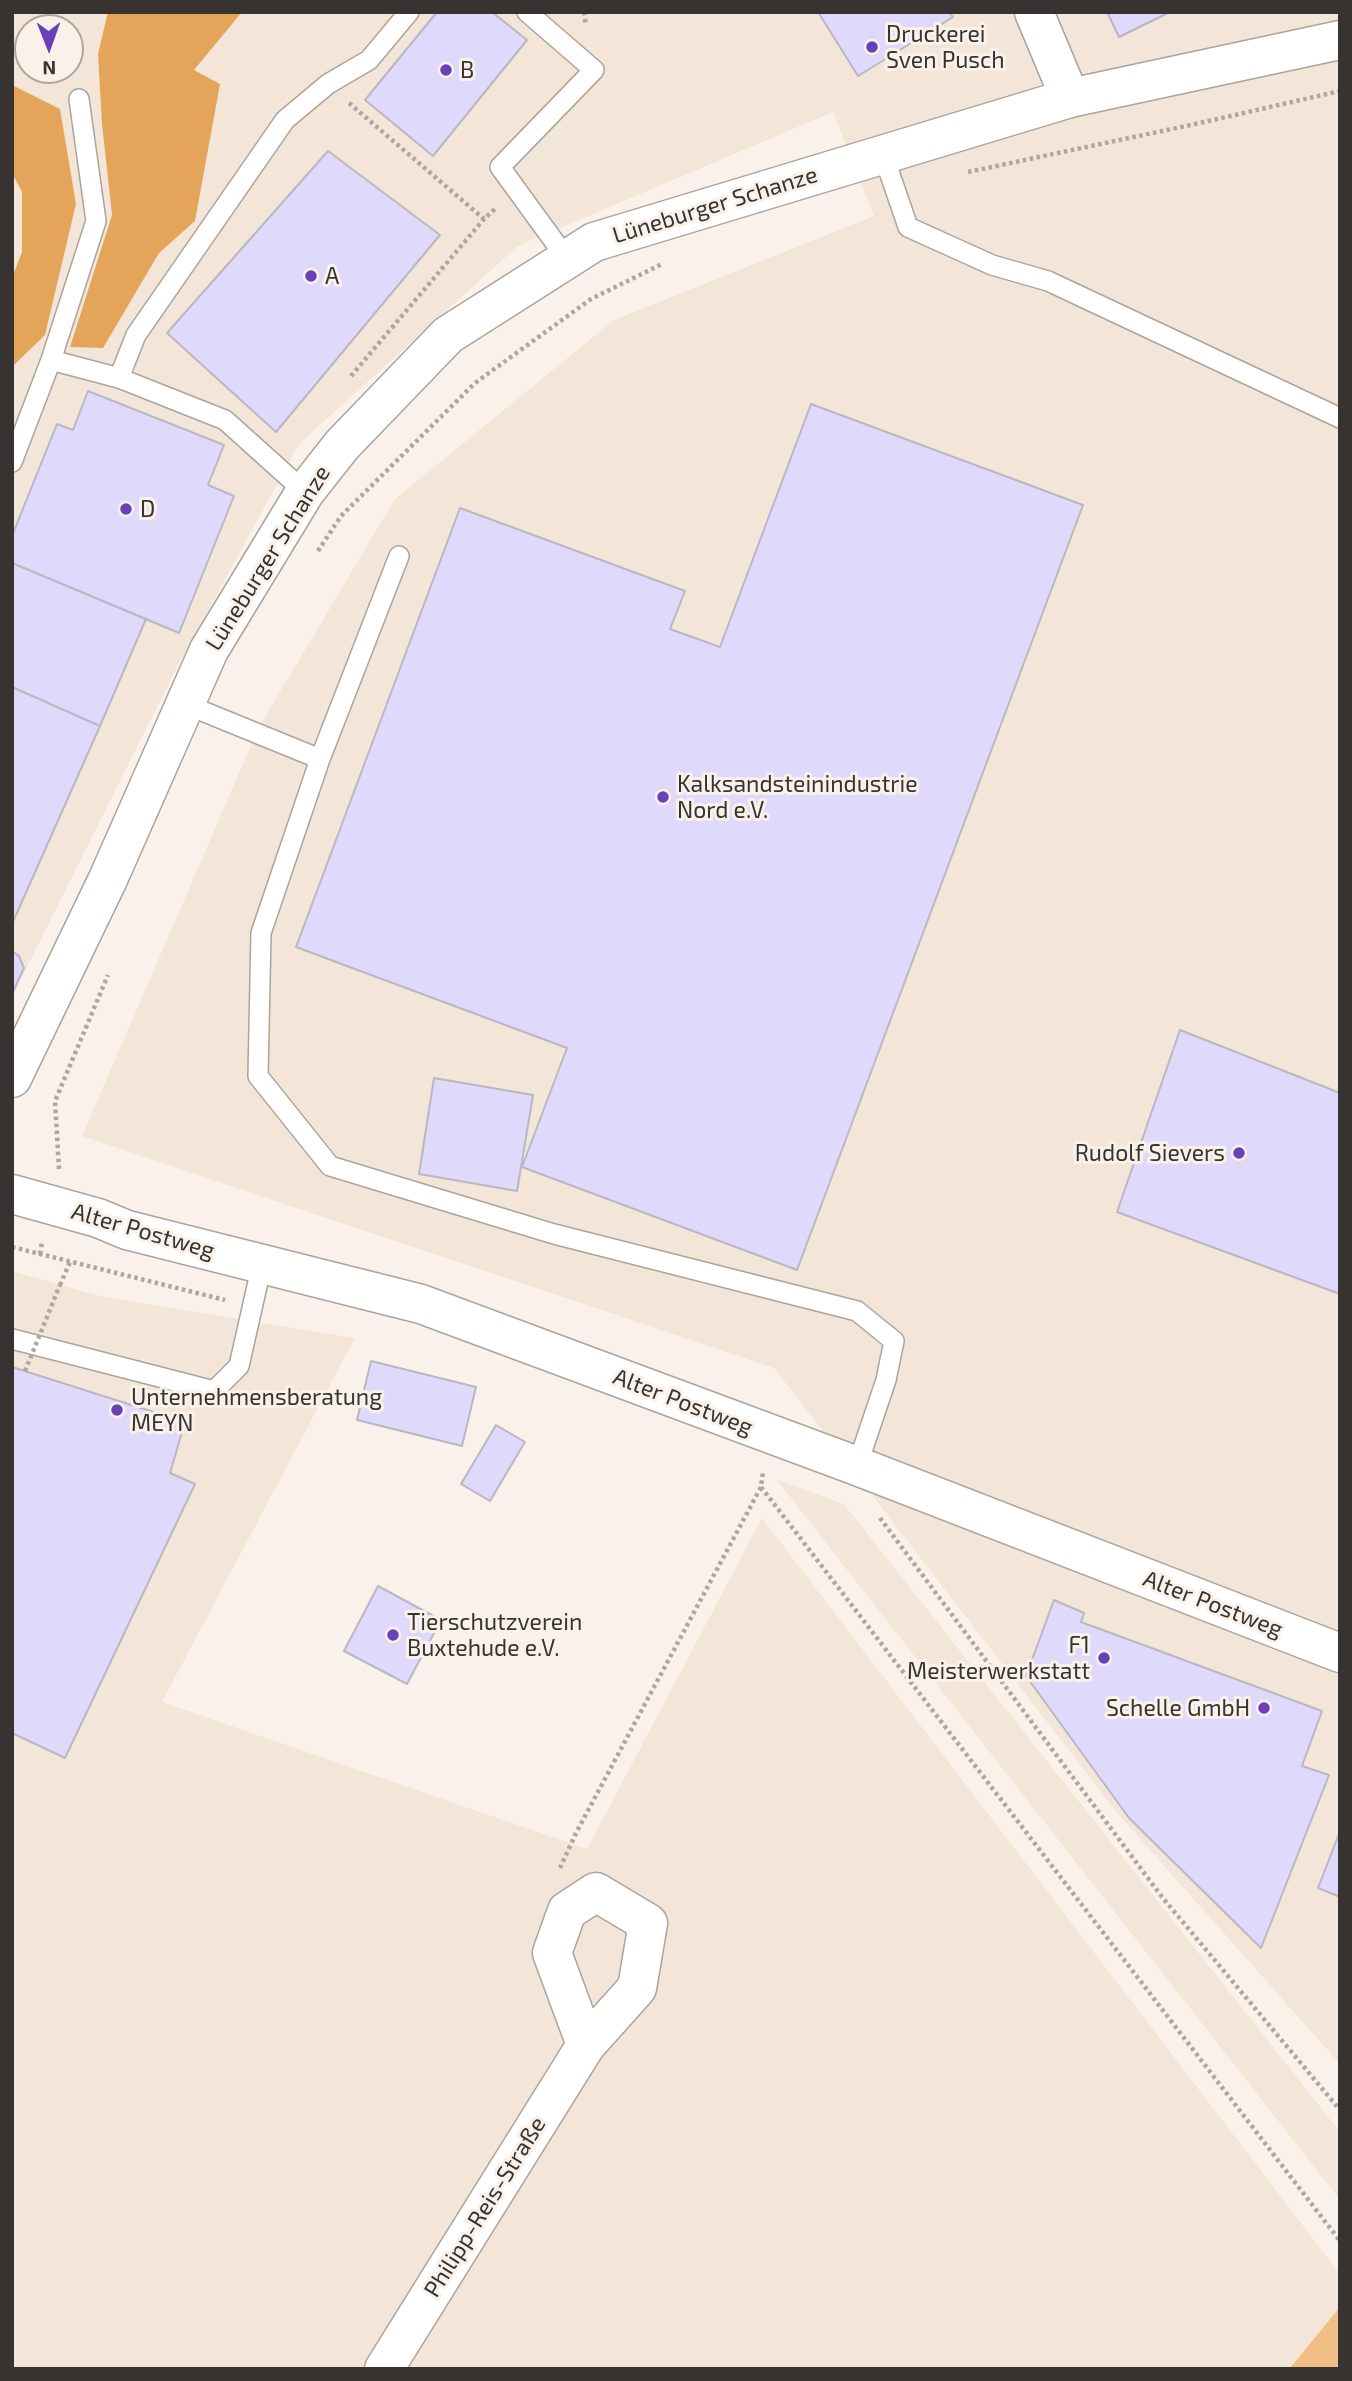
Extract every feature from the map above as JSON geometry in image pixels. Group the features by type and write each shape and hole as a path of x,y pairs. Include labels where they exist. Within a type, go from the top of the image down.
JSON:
{"street":[{"path":"1034,12 1070,98"},
{"name":"Lüneburger Schanze","path":"12,1078 108,879 209,650 305,492 342,445 448,335 594,242 1070,98 1340,40"},
{"name":"Alter Postweg","path":"12,1194 98,1218 127,1230 421,1304 857,1466 1340,1653"},
{"name":"Philipp-Reis-Straße","path":"384,2369 586,2045 637,1988 648,1923 596,1892 567,1911"},
{"path":"567,1911 552,1952 586,2045"}],"lane":[{"path":"119,378 136,335 285,120 328,84 369,61 409,12"},
{"path":"527,12 594,70 500,167 567,258"},
{"path":"12,461 20,416 51,360 96,221 79,99"},
{"path":"883,154 908,227 992,265 1048,281 1340,418"},
{"path":"51,360 119,378 225,420 305,492"},
{"path":"399,556 320,759 261,933 258,1076 330,1166 554,1234 857,1311 894,1341 886,1380 857,1466"},
{"path":"185,704 320,759"},
{"path":"12,1339 214,1391 239,1366 262,1264"}],"path":[{"path":"328,84 484,219"},
{"path":"960,174 1340,91"},
{"path":"345,383 484,219 516,188"},
{"path":"311,561 341,516 475,383 592,299 664,263"},
{"path":"40,1254 58,1174 55,1101 109,972"},
{"path":"12,1247 254,1307"},
{"path":"25,1371 70,1262"},
{"path":"567,1911 554,1880 576,1833 761,1487 1340,2241"},
{"path":"877,1513 1162,1897 1340,2110"}],"shaded area":[{"path":"12,12 1340,12 1340,2064 1118,1814 774,1368 82,1136 259,727 395,499 614,320 874,216 833,112 518,246 299,444 177,667 12,997"},
{"path":"108,12 242,12 194,70 220,84 195,221 159,253 103,348 70,347 112,215 98,54"},
{"path":"12,85 60,109 76,204 45,335 12,367 12,278 22,252 22,192 12,173"},
{"path":"12,1271 99,1296 355,1338 162,1702 587,1849 762,1518 1340,2274 1340,2307 1289,2369 12,2369"},
{"path":"776,1479 844,1504 1340,2132 1340,2200"},
{"path":"1340,2307 1340,2369 1289,2369"}],"building":[{"name":"B","path":"437,12 492,12 527,40 433,156 365,100"},
{"name":"Druckerei Sven Pusch","path":"818,12 949,12 953,17 858,76"},
{"path":"1107,12 1170,12 1119,37"},
{"name":"A","path":"328,151 440,235 276,432 167,333"},
{"name":"D","path":"88,391 224,445 208,485 234,496 179,633 12,563 12,536 57,424 73,430"},
{"name":"Kalksandsteinindustrie Nord e.V.","path":"811,404 1083,505 797,1270 522,1167 567,1048 296,947 460,508 685,591 670,629 720,647"},
{"path":"12,563 146,619 100,726 12,687"},
{"path":"12,687 100,726 12,924"},
{"path":"12,951 19,956 24,968 12,994"},
{"name":"Rudolf Sievers","path":"1180,1030 1340,1093 1340,1294 1117,1212"},
{"path":"434,1078 533,1095 517,1191 419,1174"},
{"path":"371,1361 476,1387 462,1446 357,1420"},
{"path":"12,1367 185,1422 170,1473 195,1484 65,1758 12,1733"},
{"path":"496,1425 525,1442 490,1501 461,1484"},
{"name":"Tierschutzverein Buxtehude e.V.","path":"378,1586 441,1620 407,1684 344,1651"},
{"path":"1054,1600 1084,1613 1081,1622 1322,1711 1302,1766 1329,1775 1261,1948 1129,1818 1026,1676"},
{"path":"1340,1831 1340,1897 1318,1888"}],"place":[{"name":"Druckerei Sven Pusch","path":"872,47"},
{"name":"B","path":"446,70"},
{"name":"A","path":"311,276"},
{"name":"D","path":"126,509"},
{"name":"Kalksandsteinindustrie Nord e.V.","path":"663,797"},
{"name":"Rudolf Sievers","path":"1239,1153"},
{"name":"Unternehmensberatung MEYN","path":"117,1410"},
{"name":"Tierschutzverein Buxtehude e.V.","path":"393,1635"},
{"name":"F1 Meisterwerkstatt","path":"1104,1658"},
{"name":"Schelle GmbH","path":"1264,1708"}]}
